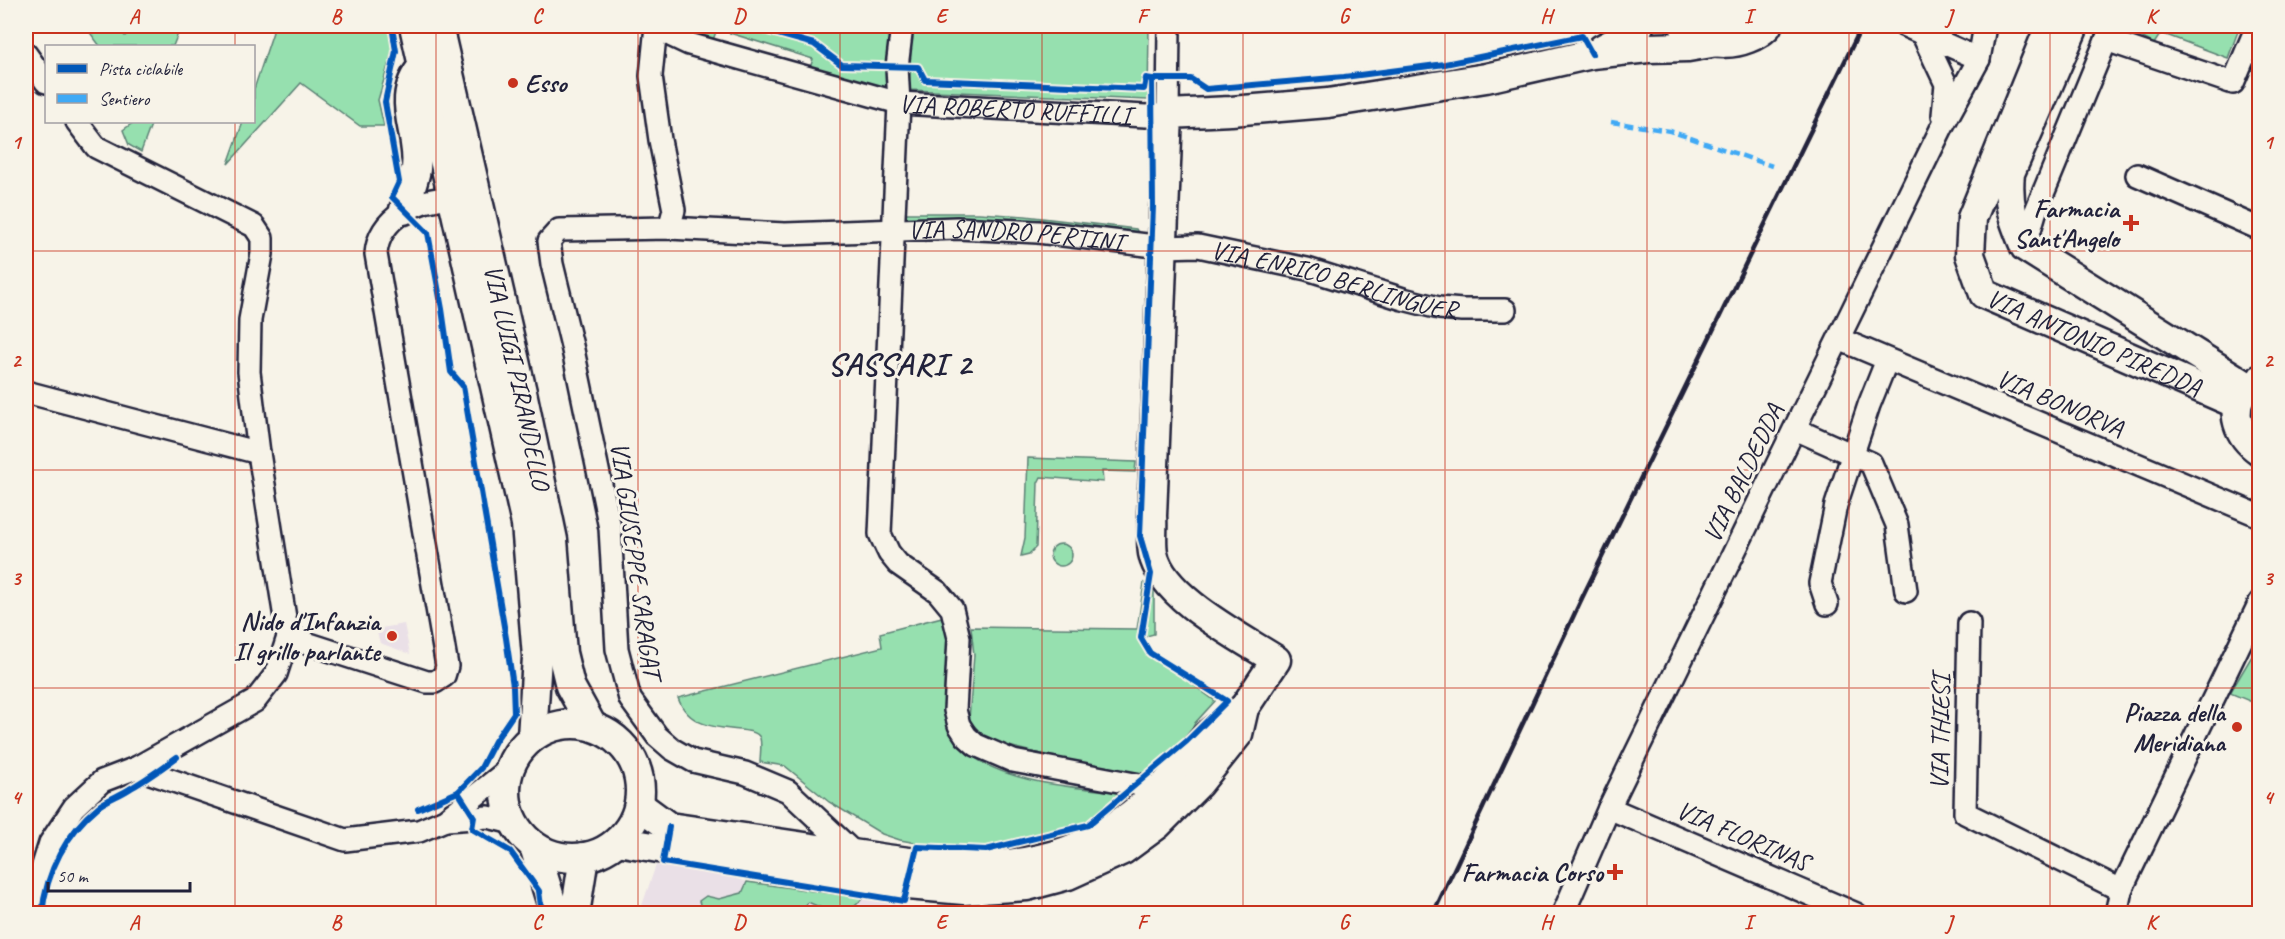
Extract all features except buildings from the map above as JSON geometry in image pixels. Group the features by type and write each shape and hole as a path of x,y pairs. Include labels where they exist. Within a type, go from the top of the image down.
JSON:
{"street":[{"name":"VIA LUIGI PIRANDELLO","path":"414,26 525,524 537,657 532,737"},
{"name":"VIA LUIGI PIRANDELLO","path":"438,26 522,392 553,540 562,653 570,686 592,726"},
{"path":"656,26 651,76 660,140 674,210 669,228 785,234 894,229 899,103 897,67 902,26"},
{"name":"VIA ROBERTO RUFFILLI","path":"664,26 672,36 689,44 899,103 1146,116 1328,103 1486,78 1592,54 1734,42 1760,33 1767,26"},
{"path":"639,805 669,827 914,863 992,867 1022,864 1053,857 1114,828 1152,799 1209,734 1244,708 1276,660 1202,613 1166,582 1153,554 1152,516 1168,114 1169,26"},
{"name":"VIA ROBERTO RUFFILLI","path":"1592,54 1631,33 1639,26"},
{"path":"1684,26 1697,37 1717,42"},
{"path":"1913,29 1944,26"},
{"name":"VIA BALDEDDA","path":"1563,914 1609,808 1942,125 1979,59 1985,26"},
{"name":"VIA ANTONIO PIREDDA","path":"2050,26 1972,218 1970,255 1984,294 2252,384"},
{"path":"2025,247 2015,225 2008,195 2010,173 2074,26"},
{"path":"2025,247 2035,213 2109,33 2233,83 2257,26"},
{"path":"1913,29 1979,59"},
{"path":"1913,29 1946,84 1942,125"},
{"path":"651,76 674,50 689,44"},
{"path":"26,54 45,81"},
{"path":"288,637 427,681 435,681 444,676 447,666 376,254 377,241 404,210 416,170 416,147 408,111 409,93 423,66"},
{"path":"28,914 50,843 74,807 102,780 136,768 255,701 276,674 288,637 259,453 249,372 250,320 262,254 262,238 254,226 96,147 78,123"},
{"path":"2137,175 2259,229"},
{"path":"404,210 438,198 452,198"},
{"name":"VIA GIUSEPPE SARAGAT","path":"669,228 559,230 549,241 552,264 573,350 610,528 617,649 623,676 630,699 641,717 672,749 693,761 745,773 788,791 855,854"},
{"name":"VIA SANDRO PERTINI","path":"1161,789 1013,761 976,745 959,725 955,710 959,638 952,609 938,592 898,564 888,553 880,534 894,229 957,228 1038,232 1163,247"},
{"name":"VIA ENRICO BERLINGUER","path":"1163,247 1198,246 1260,258 1307,269 1439,308 1504,310"},
{"name":"VIA ANTONIO PIREDDA","path":"2025,247 2252,384"},
{"name":"VIA BONORVA","path":"1839,339 2259,516"},
{"path":"1827,604 1820,583 1836,505 1887,360"},
{"path":"2252,384 2238,426 2243,436 2256,450"},
{"path":"26,392 259,453"},
{"path":"1795,429 1871,463 1897,525 1906,591"},
{"path":"2116,914 2121,890 2259,602"},
{"name":"VIA THIESI","path":"1969,623 1965,813 2121,890"},
{"path":"618,841 739,862 908,885 964,890 1027,885 1068,875 1123,850 1157,825 1199,783 1238,734 1244,708"},
{"path":"136,768 345,840 419,831 445,820 508,770 518,752 532,737 542,730 560,725 579,724 592,726 610,734 625,748 635,765 640,785 639,805 627,831 618,841 602,851 584,857 567,858 550,854 534,846 522,836 513,823 506,797 508,770"},
{"name":"VIA FLORINAS","path":"1609,808 1856,914"},
{"path":"445,820 488,817 513,823"},
{"path":"534,846 555,914"},
{"path":"575,914 584,857"}],"shaded area":[{"name":"Nido d'Infanzia Il grillo parlante","path":"404,624 410,654 380,643 376,629"},
{"path":"656,865 733,877 747,882 896,903 914,913 639,914"}],"green space":[{"path":"85,26 116,26 125,36 137,26 181,26 173,45 99,45"},
{"path":"270,26 390,26 394,45 378,100 384,126 360,126 301,83 228,164 243,123 255,123 255,86 273,32"},
{"path":"677,26 892,26 889,92 810,68 813,59 717,29 713,40"},
{"path":"912,26 1149,26 1148,100 909,90"},
{"path":"2124,26 2240,26 2228,58 2161,33 2154,44"},
{"path":"133,123 152,123 141,152 129,145 123,130"},
{"path":"905,213 979,213 1025,216 1136,229 1140,237 905,222"},
{"path":"1028,458 1136,462 1135,472 1102,471 1103,482 1041,477 1038,483 1036,547 1029,554 1021,556 1025,538"},
{"path":"1061,544 1069,547 1072,555 1069,563 1061,566 1053,563 1050,555 1053,547"},
{"path":"1144,583 1154,591 1154,634 1146,636 1144,649 1215,701 1195,723 1180,755 1155,776 1147,780 988,741 969,720 974,655 971,627 1137,629"},
{"path":"942,617 948,637 945,698 958,742 973,756 991,767 1013,775 1062,786 1129,793 1107,816 1053,839 1001,848 951,849 900,840 882,834 829,802 785,766 760,762 761,741 755,733 709,726 686,712 678,698 882,647 880,633"},
{"path":"2259,644 2259,705 2230,693"},
{"path":"747,882 863,898 848,913 833,913 808,902 802,913 769,913 758,908 755,913 703,913 699,901 706,896 719,899 742,893"}],"railway":[{"path":"1433,914 1582,598 1862,26"}],"marked path":[{"path":"1611,122 1670,131 1772,166"}],"cycle path":[{"path":"392,26 396,51 385,102 399,182 392,197 428,233 451,372 463,386 506,638 513,686 514,713 495,741 481,768 458,792 418,809"},
{"path":"749,26 814,44 842,65 918,67 925,80 1144,89 1146,78 1152,79"},
{"path":"669,827 663,862 904,901 917,847 986,850 1088,825 1187,741 1227,701 1150,653 1141,638 1151,574 1140,536 1153,206 1152,79 1191,79 1206,89 1344,77 1445,64 1582,36 1592,54"},
{"path":"42,914 53,868 77,828 106,801 143,781 177,757"},
{"path":"458,792 474,817 472,829 510,851 539,891 542,914"}],"place":[{"name":"Esso","path":"513,83"},
{"name":"Farmacia Sant'Angelo","path":"2131,223"},
{"name":"Nido d'Infanzia Il grillo parlante","path":"392,636"},
{"name":"Piazza della Meridiana","path":"2237,727"},
{"name":"Farmacia Corso","path":"1615,872"}],"district":[{"name":"SASSARI 2","path":"900,364"}]}
